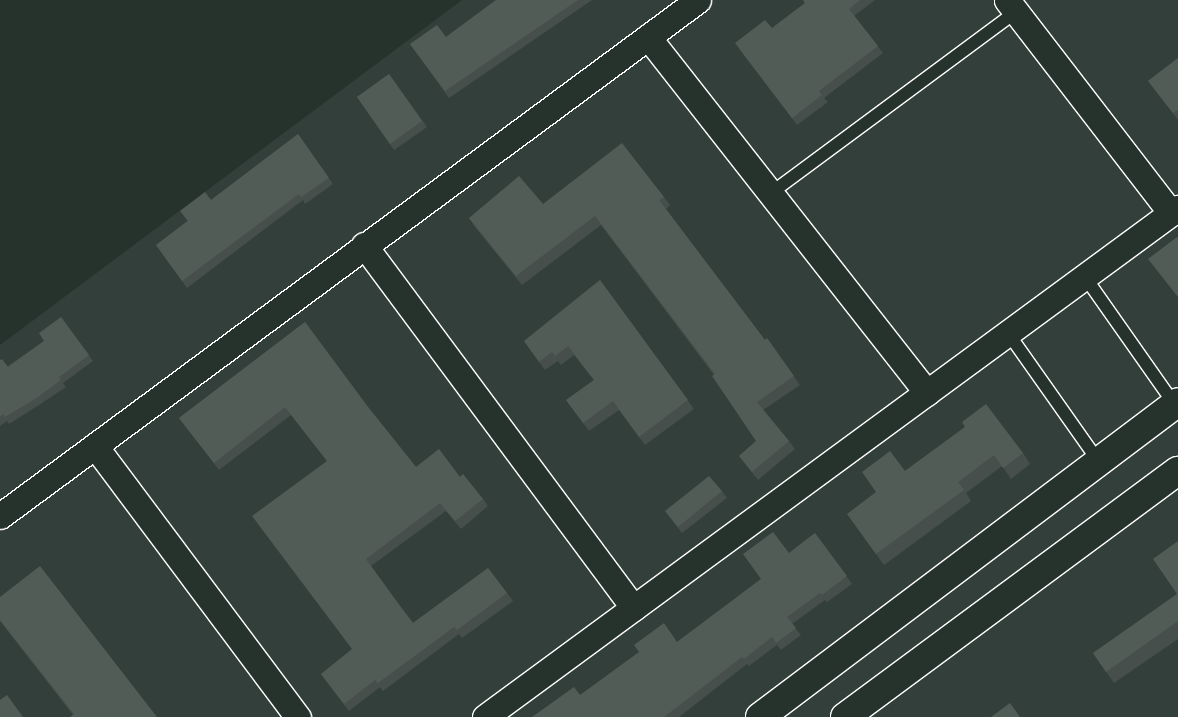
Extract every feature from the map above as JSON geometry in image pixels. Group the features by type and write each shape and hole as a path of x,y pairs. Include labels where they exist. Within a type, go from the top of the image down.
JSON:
{"street":[{"path":"0,516 364,245 698,0"},
{"path":"485,717 1175,211 1012,6"},
{"path":"648,37 927,393"},
{"path":"364,245 634,608"},
{"path":"760,717 1176,403"},
{"path":"95,446 298,717"},
{"path":"845,717 1178,471"}],"lane":[{"path":"771,193 1012,6"},
{"path":"1084,277 1176,403"},
{"path":"1008,333 1099,462"}],"shaded area":[{"path":"462,0 1178,0 1178,717 0,717 0,345"}],"building":[{"path":"496,0 578,0 445,91 410,44 437,25 446,37"},
{"path":"803,0 860,0 849,9 878,46 819,91 822,95 792,118 735,43 765,20 772,28 805,3"},
{"path":"1178,58 1178,110 1173,113 1148,81"},
{"path":"389,74 422,121 390,144 357,97"},
{"path":"298,134 329,178 301,197 299,194 182,281 156,245 188,221 180,211 205,192 211,200"},
{"path":"622,143 664,197 659,200 765,340 767,338 794,376 757,402 789,441 752,472 739,456 756,441 712,376 715,374 595,216 516,276 469,218 519,176 543,204"},
{"path":"1178,238 1178,297 1148,259"},
{"path":"600,280 688,400 639,437 613,401 583,423 566,400 594,380 568,346 555,356 552,352 539,362 524,341"},
{"path":"61,317 89,355 59,377 61,380 35,399 5,417 3,414 0,417 0,360 2,359 8,367 44,341 39,333"},
{"path":"305,322 368,407 416,467 439,449 460,477 463,474 483,499 455,521 440,503 366,559 399,605 413,623 488,568 507,593 457,630 454,627 378,683 375,680 344,704 321,674 352,649 252,516 327,461 285,407 214,463 179,418"},
{"path":"986,404 1023,453 1003,468 994,455 958,482 964,490 876,554 847,514 876,492 862,472 890,451 905,471 965,427 962,422"},
{"path":"709,476 722,491 678,527 665,511"},
{"path":"773,532 789,553 815,533 847,576 822,595 820,593 787,617 796,628 776,643 772,637 744,659 742,657 664,717 532,717 574,687 580,695 639,652 634,645 664,623 677,642 761,579 743,554"},
{"path":"1178,541 1178,621 1106,672 1093,653 1177,594 1153,559"},
{"path":"40,566 157,717 70,717 74,714 0,620 0,597"},
{"path":"7,695 23,717 0,717 0,700"},
{"path":"1010,703 1020,717 991,717"}]}
